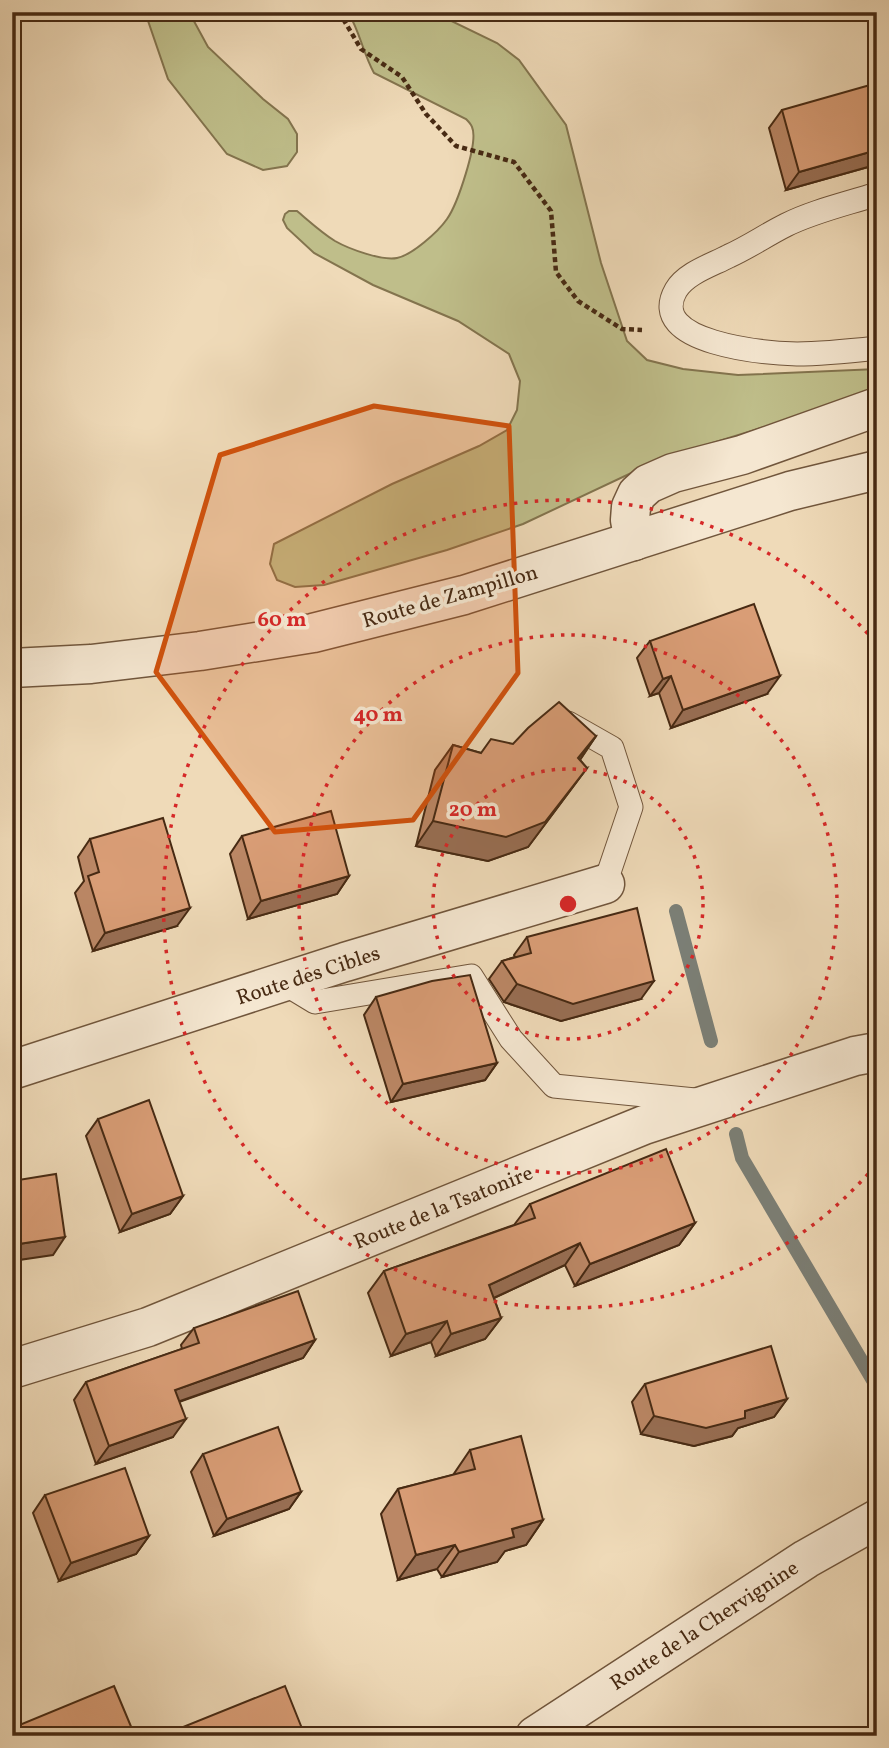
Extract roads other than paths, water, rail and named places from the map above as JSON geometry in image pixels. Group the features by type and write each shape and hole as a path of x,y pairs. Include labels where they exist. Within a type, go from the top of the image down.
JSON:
{"street":[{"path":"634,541 630,520 631,507 637,494 648,484 666,476 742,455 877,407"},
{"name":"Route de Zampillon","path":"12,668 91,664 200,651 313,633 464,595 790,491 877,470"},
{"name":"Route des Cibles","path":"12,1070 282,982 605,884"},
{"name":"Route de la Tsatonire","path":"12,1369 148,1327 644,1125 855,1056 877,1052"},
{"name":"Route de la Chervignine","path":"535,1736 806,1559 877,1519"}],"lane":[{"path":"877,194 788,224 692,275 676,290 672,302 674,321 702,339 756,351 797,354 877,348"},
{"path":"566,722 612,748 631,807 605,884"},
{"path":"282,982 315,1002 471,976 511,1039 554,1086 714,1102"}],"waterway":[{"path":"676,911 711,1041"},
{"path":"736,1134 742,1158 877,1387"}]}
